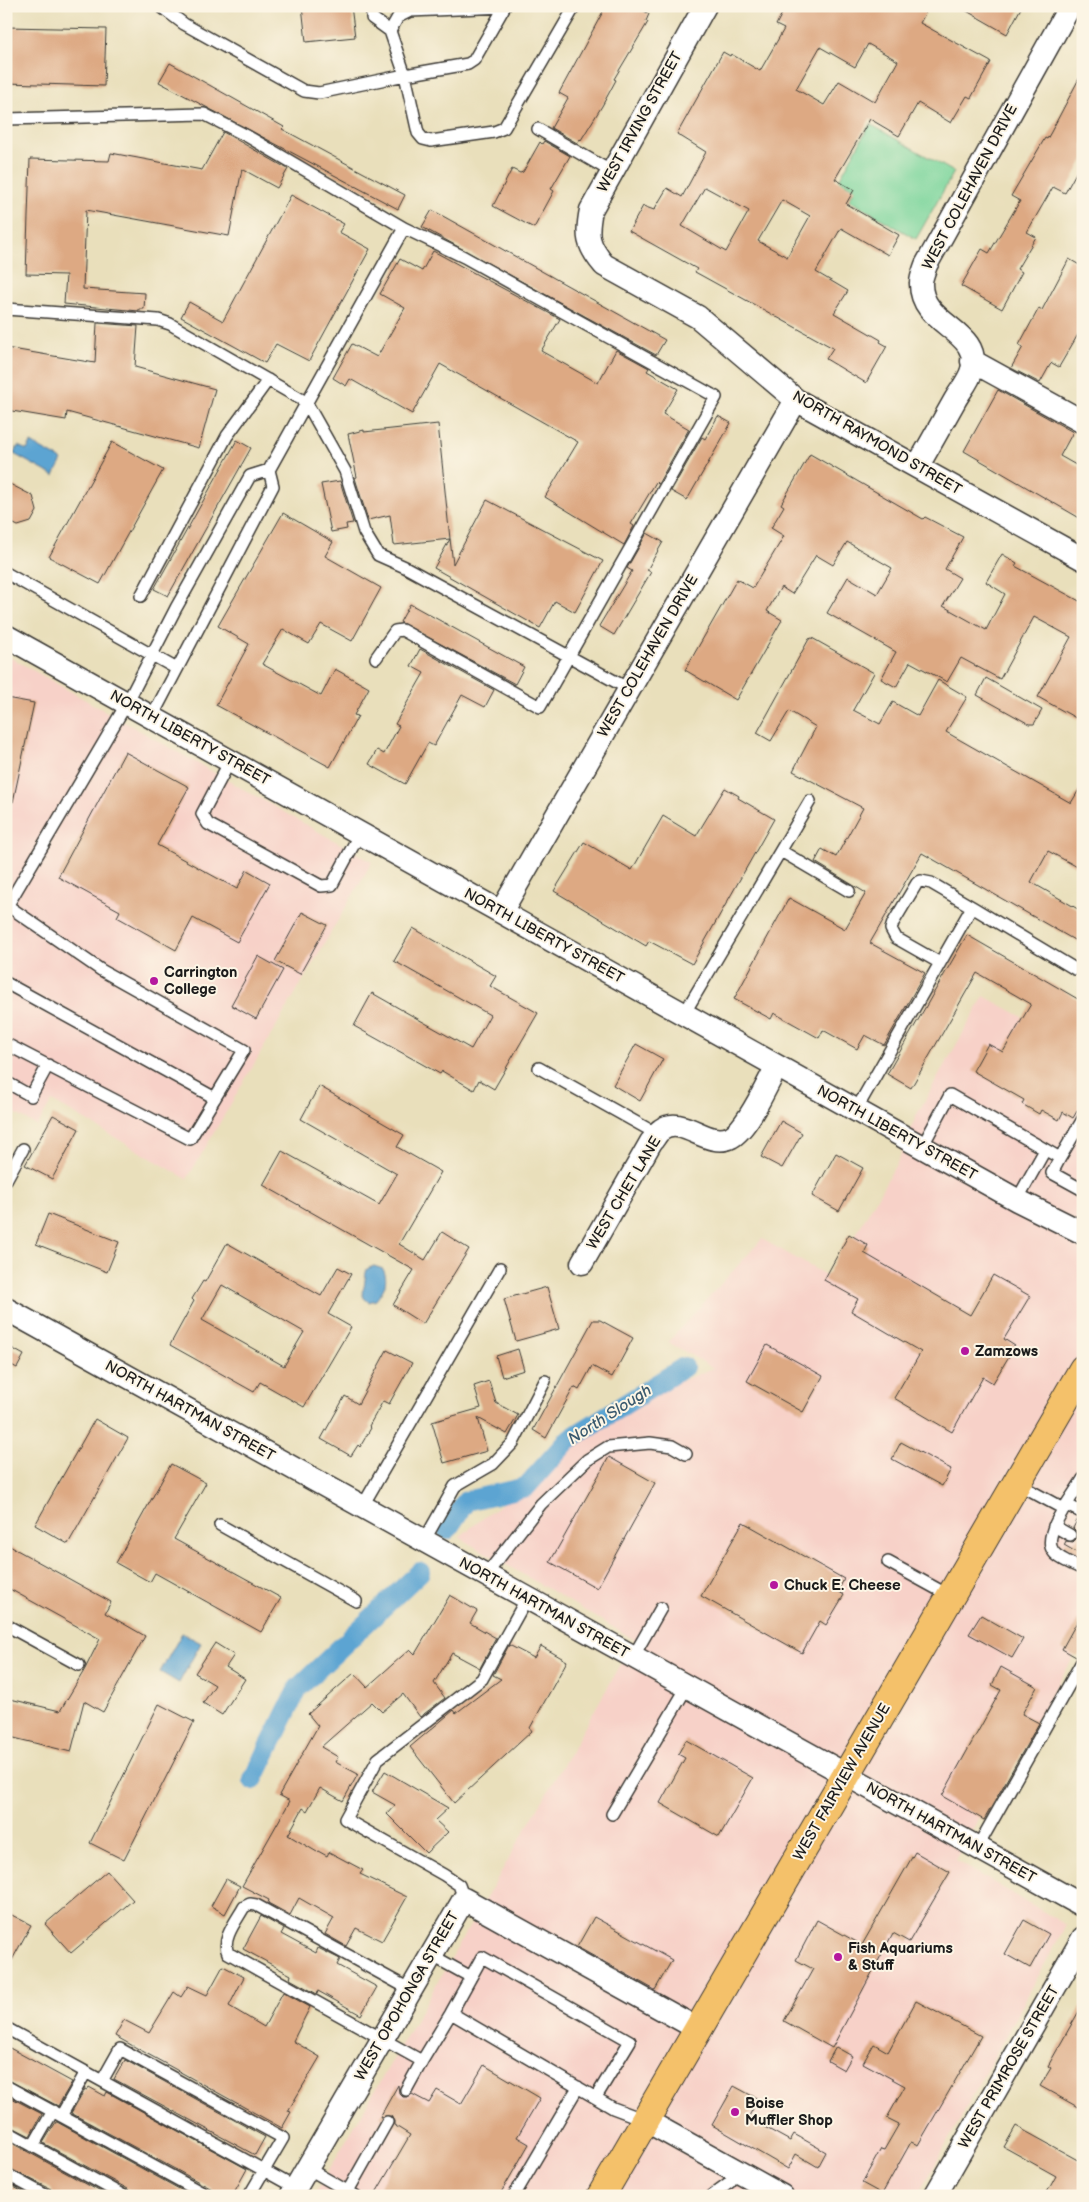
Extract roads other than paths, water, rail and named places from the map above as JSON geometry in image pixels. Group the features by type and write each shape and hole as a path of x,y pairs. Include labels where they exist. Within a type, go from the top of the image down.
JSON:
{"main road":[{"name":"WEST FAIRVIEW AVENUE","path":"601,2196 1083,1369"}],"street":[{"name":"WEST IRVING STREET","path":"588,241 591,210 705,6"},
{"name":"WEST COLEHAVEN DRIVE","path":"972,360 964,338 941,322 928,309 922,296 921,282 926,265 1070,6"},
{"name":"NORTH RAYMOND STREET","path":"588,241 594,254 604,265 698,317 796,400 1083,558"},
{"path":"917,467 968,378 972,360 1080,414"},
{"name":"WEST COLEHAVEN DRIVE","path":"501,912 796,400"},
{"name":"NORTH LIBERTY STREET","path":"6,636 1017,1200 1083,1233"},
{"name":"WEST CHET LANE","path":"582,1263 657,1134 661,1130 674,1126 691,1130 710,1140 730,1137 742,1127 777,1066"},
{"name":"NORTH HARTMAN STREET","path":"6,1309 1083,1906"},
{"name":"WEST OPOHONGA STREET","path":"293,2192 464,1898 698,2030"},
{"name":"WEST PRIMROSE STREET","path":"935,2196 1083,1938"},
{"path":"645,2120 782,2196"}],"lane":[{"path":"160,6 184,24 304,91 319,92 468,64 474,60 505,7"},
{"path":"372,6 372,18 390,31 405,75 418,133 423,139 438,141 494,132 504,128 576,6"},
{"path":"390,31 398,17 407,8 505,7"},
{"path":"6,119 204,114 248,136 404,228 464,257 716,398 540,706 402,630 395,631 376,658"},
{"path":"538,129 612,172"},
{"path":"152,717 273,486 269,470 404,228"},
{"path":"6,309 158,320 170,324 306,402 345,471 364,532 378,555 405,567 630,689"},
{"path":"141,596 227,436 268,380"},
{"path":"6,1044 190,1139 244,1050 101,970 7,907 127,703 250,476 269,470"},
{"path":"6,573 177,669"},
{"path":"230,761 202,814 208,824 321,886 332,885 360,833"},
{"path":"684,1014 810,801"},
{"path":"781,851 849,891"},
{"path":"940,963 896,938 891,929 917,884 921,881 931,883 1075,969"},
{"path":"856,1110 972,907"},
{"path":"6,983 215,1098"},
{"path":"6,1082 31,1096 48,1066"},
{"path":"539,1068 657,1134"},
{"path":"922,1147 950,1095 1060,1158"},
{"path":"1083,1119 1052,1173 1083,1190"},
{"path":"6,1180 23,1149"},
{"path":"1017,1200 1045,1150"},
{"path":"362,1507 500,1268"},
{"path":"424,1541 455,1486 493,1464 513,1443 544,1381"},
{"path":"486,1575 541,1504 587,1460 608,1447 650,1443 672,1446 686,1454"},
{"path":"1083,1479 1054,1526 1050,1544 1053,1553 1083,1570"},
{"path":"1016,1483 1083,1514"},
{"path":"220,1525 356,1601"},
{"path":"1054,1526 1070,1534"},
{"path":"888,1562 950,1596"},
{"path":"464,1898 459,1885 444,1875 345,1819 378,1759 482,1679 527,1598"},
{"path":"633,1657 661,1608"},
{"path":"6,1624 79,1664"},
{"path":"977,1848 1083,1660"},
{"path":"612,1814 687,1686"},
{"path":"411,1990 256,1905 250,1904 244,1907 226,1940 225,1947 228,1953 422,2061"},
{"path":"431,1955 471,1977"},
{"path":"406,2090 482,1957 630,2040 596,2097"},
{"path":"451,2013 614,2108 645,2120"},
{"path":"6,2028 264,2170 293,2192"},
{"path":"102,2081 120,2049 283,2138 249,2196"},
{"path":"33,2146 86,2072"},
{"path":"6,2086 208,2196"},
{"path":"514,2196 578,2087"},
{"path":"307,2168 352,2193 387,2122"},
{"path":"6,2131 124,2196"},
{"path":"711,2196 730,2182 737,2171"},
{"path":"6,2174 46,2196"}],"water":[{"path":"31,443 62,460 54,476 14,454 18,446 27,450"},
{"path":"374,1266 383,1269 386,1281 376,1300 369,1302 364,1298 362,1292 367,1269"},
{"path":"182,1633 201,1643 179,1683 160,1672"}],"waterway":[{"name":"North Slough","path":"447,1530 466,1501 526,1487 568,1440 684,1367"},
{"name":"North Slough","path":"253,1780 298,1688 420,1572"}],"place":[{"name":"Carrington College","path":"154,981"},
{"name":"Zamzows","path":"965,1351"},
{"name":"Chuck E. Cheese","path":"774,1585"},
{"name":"Fish Aquariums & Stuff","path":"838,1957"},
{"name":"Boise Muffler Shop","path":"735,2112"}]}
